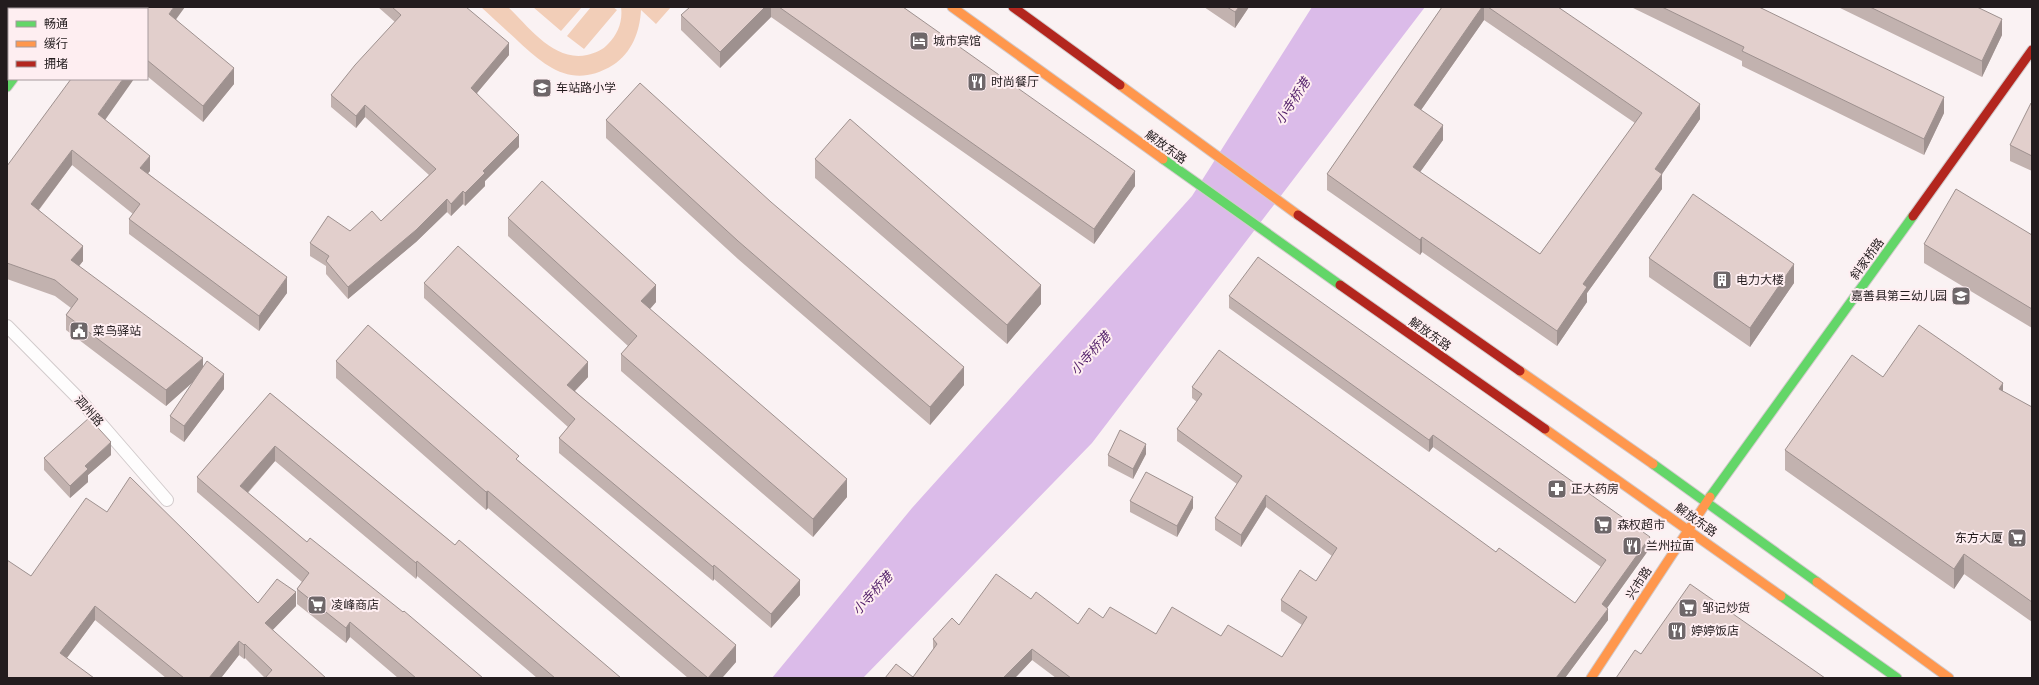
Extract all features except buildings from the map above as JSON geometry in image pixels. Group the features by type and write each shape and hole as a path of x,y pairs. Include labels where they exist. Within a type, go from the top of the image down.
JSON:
{"main road":[{"name":"解放东路","path":"952,7 1285,247 1689,530 1897,678"},
{"name":"解放东路","path":"1013,7 1305,220 1708,502 1949,678"},
{"name":"斜家桥路","path":"1708,502 2032,50"},
{"name":"兴市路","path":"1591,678 1708,502"}],"lane":[{"name":"泗州路","path":"7,326 82,402 167,500"}],"shaded area":[{"path":"481,7 508,7 543,41 553,48 575,56 593,53 601,50 608,44 615,36 619,27 621,7 671,7 656,24 641,10 639,26 634,41 620,60 599,72 586,75 574,75 562,73 540,60"},
{"path":"533,7 582,7 561,31"},
{"path":"591,7 613,7 617,10 584,49 567,36"}],"water":[{"name":"小寺桥港","path":"1312,7 1425,7 1092,443 863,678 772,678 912,508 1192,196"}],"traffic: fast":[{"path":"7,87 12,80"},
{"path":"1163,159 1340,285"},
{"path":"1710,497 1913,216"},
{"path":"1653,464 1817,582"},
{"path":"1781,596 1897,678"}],"traffic: slow":[{"path":"952,7 1163,159"},
{"path":"1120,85 1298,215"},
{"path":"1520,371 1653,464"},
{"path":"1545,429 1781,596"},
{"path":"1591,678 1710,497"},
{"path":"1817,582 1949,678"}],"traffic: jam":[{"path":"1013,7 1120,85"},
{"path":"1913,216 2032,50"},
{"path":"1298,215 1520,371"},
{"path":"1340,285 1545,429"}],"place":[{"name":"城市宾馆","path":"919,41"},
{"name":"时尚餐厅","path":"977,82"},
{"name":"车站路小学","path":"542,88"},
{"name":"电力大楼","path":"1722,280"},
{"name":"嘉善县第三幼儿园","path":"1961,296"},
{"name":"菜鸟驿站","path":"79,331"},
{"name":"正大药房","path":"1557,489"},
{"name":"森权超市","path":"1603,525"},
{"name":"东方大厦","path":"2017,538"},
{"name":"兰州拉面","path":"1632,546"},
{"name":"凌峰商店","path":"317,605"},
{"name":"邹记炒货","path":"1688,608"},
{"name":"婷婷饭店","path":"1677,631"}]}
